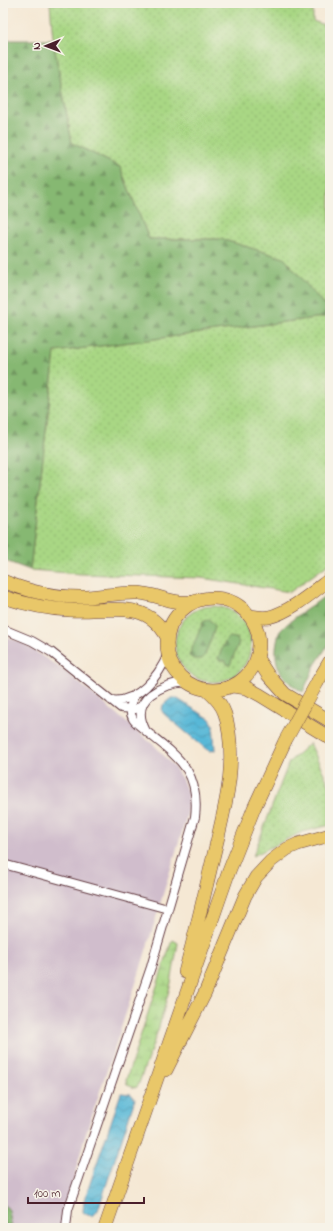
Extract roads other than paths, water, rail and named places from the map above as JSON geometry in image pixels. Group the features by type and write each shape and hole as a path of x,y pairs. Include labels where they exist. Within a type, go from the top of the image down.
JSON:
{"main road":[{"path":"250,616 265,617 276,615 305,598 330,579"},
{"path":"3,581 32,591 57,595 86,597 139,593 178,602 193,602"},
{"path":"3,597 29,605 53,609 91,611 121,609 132,610 145,614 158,623 167,637"},
{"path":"209,597 222,598 238,604 250,616 255,624 258,634 259,649 257,658 248,675 232,686 218,690 208,690 187,682 175,670 168,654 167,637 170,626 183,608 193,602 209,597"},
{"path":"257,658 285,694 330,721"},
{"path":"105,1228 228,871 254,808 285,741 330,661"},
{"path":"232,686 247,688 330,738"},
{"path":"129,1158 134,1130 145,1100 191,949 229,788 231,761 227,725 222,706 208,690"},
{"path":"129,1158 145,1130 167,1069 205,993 250,886 271,861 287,849 298,844 330,835"}],"street":[{"path":"3,629 32,641 51,652 122,708 131,710 138,709 154,692 174,684 187,682"},
{"path":"110,699 121,700 134,696 158,674 168,654"},
{"path":"66,1228 68,1210 151,967 195,817 196,792 191,777 173,754 134,720 131,710 134,696"},
{"path":"142,706 141,718 147,731"},
{"path":"3,864 168,909"}],"water":[{"path":"171,698 176,698 210,719 213,724 215,750 210,751 206,749 164,714 162,711 163,705"},
{"path":"121,1093 131,1094 135,1099 98,1210 94,1215 88,1215 83,1212 84,1201"}]}
